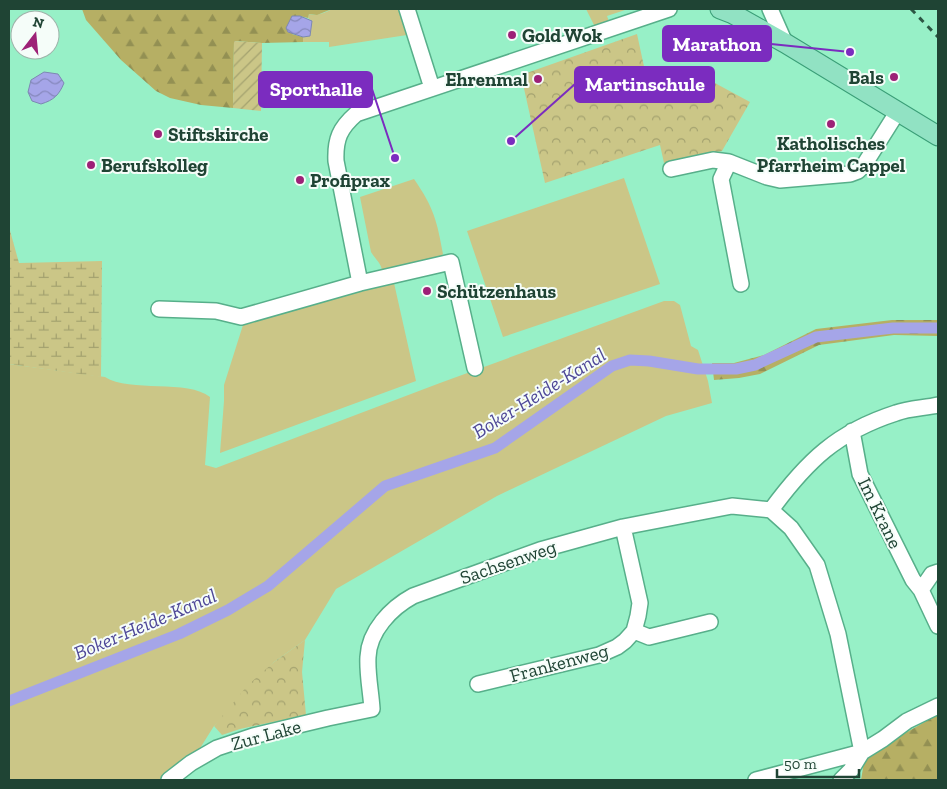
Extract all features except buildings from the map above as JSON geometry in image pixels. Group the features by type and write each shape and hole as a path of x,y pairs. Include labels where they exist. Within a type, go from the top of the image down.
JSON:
{"main road":[{"path":"720,9 733,14 785,43 938,136"}],"street":[{"path":"407,9 432,88"},
{"path":"360,283 336,161 336,145 342,130 347,122 356,114 669,9"},
{"path":"770,9 785,43"},
{"path":"671,169 713,160 729,162 780,180 858,171 864,165 898,111"},
{"path":"729,162 721,179 741,284"},
{"path":"159,309 216,310 241,317 360,283 450,262 475,368"},
{"path":"841,780 851,770 862,752 838,634 817,565 791,528 772,510 797,477 822,452 852,430 898,412 938,405"},
{"name":"Im Krane","path":"852,430 860,474 938,626"},
{"name":"Sachsenweg","path":"372,709 368,657 370,644 392,610 402,603 441,586 540,550 623,527 732,506 772,510"},
{"path":"623,527 640,603 634,631 649,637 710,622"},
{"path":"921,590 932,574 938,572"},
{"name":"Frankenweg","path":"478,684 599,655 626,641 634,631"},
{"path":"756,780 794,775 862,752 907,721 938,706"},
{"name":"Zur Lake","path":"169,780 191,763 217,748 253,736 372,709"}],"green space":[{"path":"82,9 332,9 317,15 309,14 308,18 300,16 292,34 303,37 303,42 262,43 234,41 233,108 201,105 170,98 156,91 121,60 86,20"},
{"path":"332,9 399,9 407,35 329,47 329,42 303,42 303,37 306,37 312,21 308,18 309,14 321,14"},
{"path":"586,9 628,9 607,16 610,24 596,29"},
{"path":"637,34 648,85 700,75 750,102 722,151 664,163 660,145 545,183 521,75"},
{"path":"234,41 262,43 261,111 233,108"},
{"path":"624,178 660,284 503,337 467,231"},
{"path":"414,179 434,215 443,254 439,258 382,270 371,252 360,197"},
{"path":"9,227 19,263 102,261 101,377 9,364"},
{"path":"394,283 416,381 220,453 224,385 243,325 255,317"},
{"path":"664,301 674,301 680,305 691,346 698,350 708,381 712,403 666,416 497,496 336,589 305,640 274,662 214,726 197,753 169,780 9,780 9,364 105,377 116,382 143,386 188,389 210,397 205,465 216,468"},
{"path":"892,320 938,320 938,336 894,335 819,345 760,374 714,380 712,363 734,363 764,355 816,329"},
{"path":"305,640 302,672 306,715 240,729 222,735 214,726 247,686 274,662"},
{"path":"937,715 938,780 861,780 865,756"}],"water":[{"path":"292,16 300,16 312,21 310,36 303,37 288,32 286,28"},
{"path":"44,72 58,74 64,83 56,96 41,104 32,101 28,92 31,80"}],"waterway":[{"name":"Boker-Heide-Kanal","path":"9,701 179,634 228,610 268,586 385,486 495,448 612,366 630,360 649,361 698,369 736,369 755,365 816,337 893,328 938,328"}],"railway":[{"path":"911,9 938,37"}],"place":[{"name":"Gold Wok","path":"512,35"},
{"name":"Marathon","path":"850,52"},
{"name":"Bals","path":"894,77"},
{"name":"Ehrenmal","path":"538,79"},
{"name":"Katholisches Pfarrheim Cappel","path":"831,124"},
{"name":"Stiftskirche","path":"158,134"},
{"name":"Martinschule","path":"511,141"},
{"name":"Sporthalle","path":"395,158"},
{"name":"Berufskolleg","path":"91,165"},
{"name":"Profiprax","path":"300,180"},
{"name":"Schützenhaus","path":"427,291"}]}
